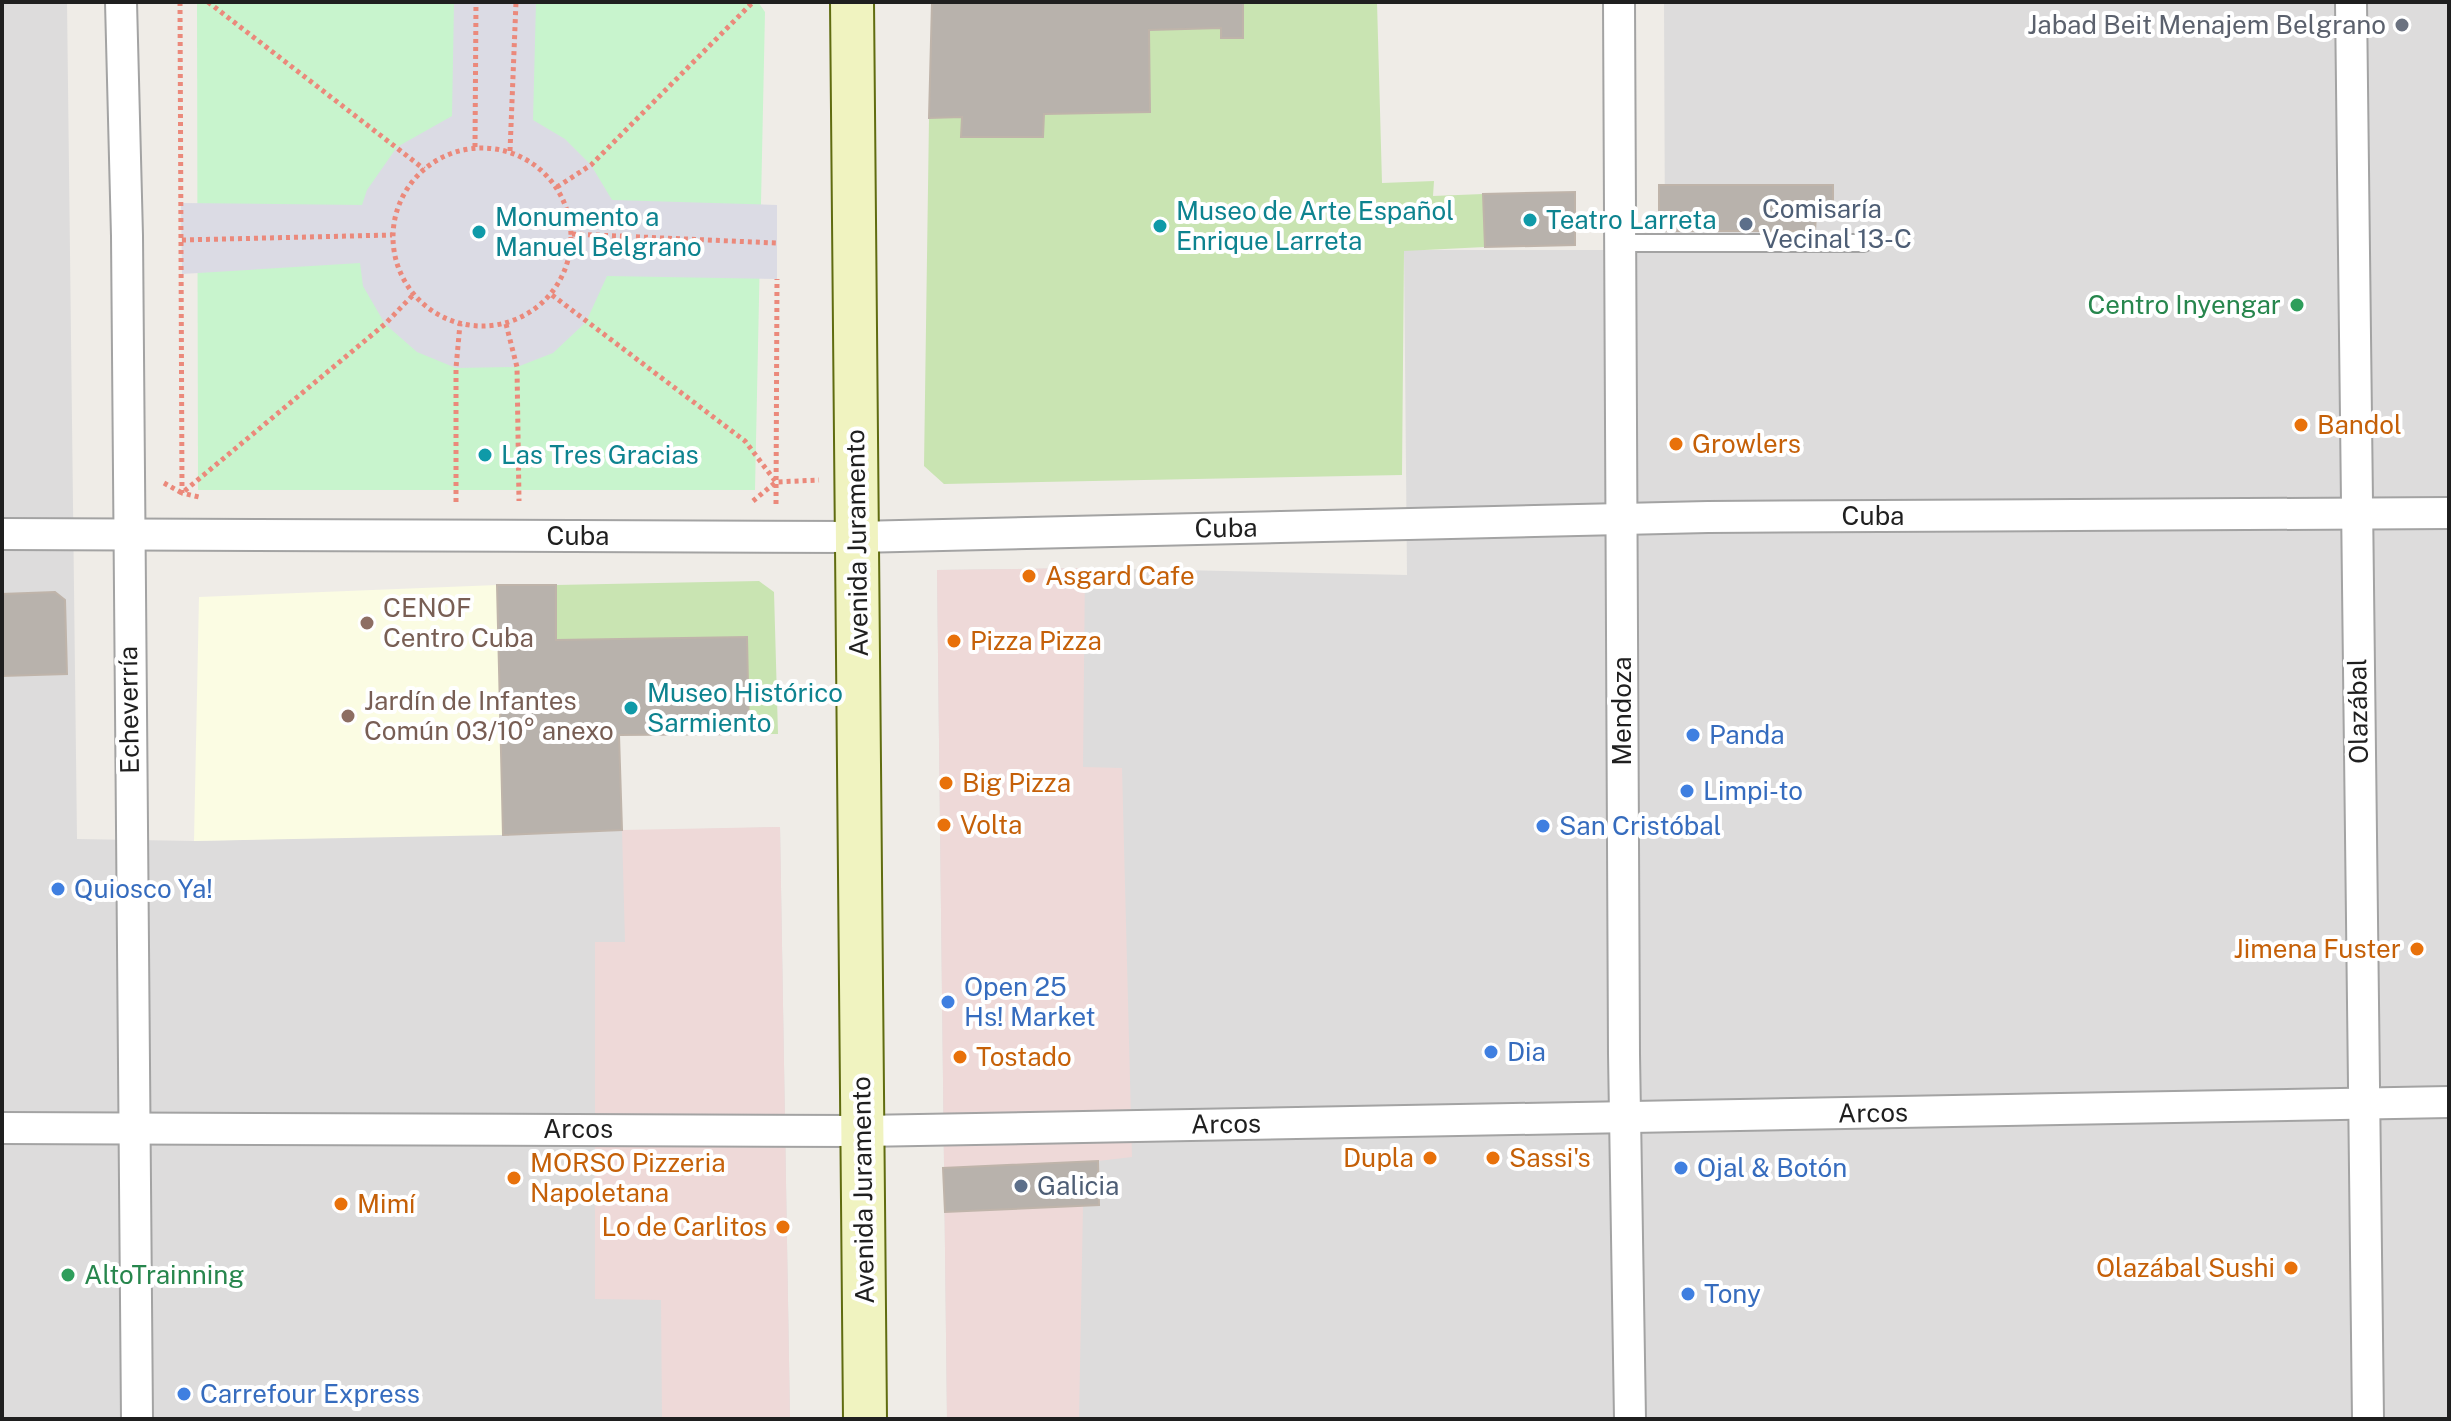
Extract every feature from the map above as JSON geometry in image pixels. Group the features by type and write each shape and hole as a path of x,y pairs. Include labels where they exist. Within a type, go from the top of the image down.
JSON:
{"main road":[{"name":"Avenida Juramento","path":"852,2 865,1419"}],"street":[{"name":"Echeverría","path":"121,2 127,236 127,533 137,1419"},
{"name":"Mendoza","path":"1619,2 1625,1118 1630,1419"},
{"name":"Olazábal","path":"2351,2 2368,1419"},
{"name":"Cuba","path":"2,534 857,537 1621,519 2449,513"},
{"name":"Arcos","path":"2,1128 862,1131 2449,1102"}],"lane":[{"path":"1619,243 1864,243"}],"path":[{"path":"180,2 182,493"},
{"path":"208,2 424,169"},
{"path":"475,147 476,2"},
{"path":"510,151 516,2"},
{"path":"557,187 591,165 753,2"},
{"path":"475,147 510,151 537,165 557,187 568,210 572,234 566,270 552,295 506,324 484,327 460,324 434,313 413,295 397,267 392,235 397,210 407,188 424,169 448,154 475,147"},
{"path":"572,234 776,243"},
{"path":"182,240 392,235"},
{"path":"776,482 777,279"},
{"path":"182,493 385,324 413,295"},
{"path":"552,295 745,441 776,482"},
{"path":"456,502 456,368 460,324"},
{"path":"506,324 517,367 519,504"},
{"path":"739,502 755,501 776,482 856,479"},
{"path":"164,483 182,493 214,498"},
{"path":"441,502 472,503"},
{"path":"503,503 535,503"}],"shaded area":[{"path":"2,2 67,2 77,839 194,841 780,827 790,1419 2,1419"},
{"path":"454,2 536,2 533,120 565,139 591,165 612,200 777,205 777,279 607,276 586,322 553,353 517,367 456,368 417,352 385,324 363,286 360,263 182,274 181,203 362,205 367,190 397,147 452,116"},
{"path":"1664,2 2449,2 2449,1419 947,1419 937,570 1085,568 1407,575 1404,250 1665,250"},
{"path":"1085,568 1083,767 1122,768 1132,1157 1098,1161 1099,1205 1083,1206 1079,1419 947,1419 937,570"},
{"name":"Jardín de Infantes Común 03/10° anexo","path":"497,585 503,835 194,841 199,597"},
{"path":"780,827 790,1419 662,1419 661,1300 595,1299 595,942 625,942 622,830"}],"green space":[{"path":"197,2 758,2 765,12 755,490 198,490"},
{"path":"1243,2 1377,2 1382,183 1434,181 1433,196 1483,194 1485,247 1404,251 1402,475 944,484 924,466 929,118 962,117 962,137 1042,137 1044,114 1150,112 1149,30 1221,28 1221,38 1243,38"},
{"path":"759,581 774,592 778,734 749,734 747,637 556,640 556,585"}],"building":[{"path":"932,2 1243,2 1243,38 1221,38 1221,28 1149,30 1150,112 1044,114 1043,137 961,137 962,117 929,118"},
{"path":"1659,185 1833,185 1833,215 1816,215 1815,231 1659,231"},
{"name":"Teatro Larreta","path":"1575,192 1575,245 1485,247 1483,194"},
{"path":"497,585 556,585 556,640 747,637 749,734 619,735 622,830 503,835"},
{"path":"55,592 65,600 67,674 2,676 2,594"},
{"name":"Galicia","path":"1098,1161 1099,1205 945,1212 943,1168"}],"place":[{"name":"Jabad Beit Menajem Belgrano","path":"2402,25"},
{"name":"Teatro Larreta","path":"1530,220"},
{"name":"Comisaría Vecinal 13-C","path":"1746,224"},
{"name":"Museo de Arte Español Enrique Larreta","path":"1160,226"},
{"name":"Monumento a Manuel Belgrano","path":"479,232"},
{"name":"Centro Inyengar","path":"2297,305"},
{"name":"Bandol","path":"2301,425"},
{"name":"Growlers","path":"1676,444"},
{"name":"Las Tres Gracias","path":"485,455"},
{"name":"Asgard Cafe","path":"1029,576"},
{"name":"CENOF Centro Cuba","path":"367,623"},
{"name":"Pizza Pizza","path":"954,641"},
{"name":"Museo Histórico Sarmiento","path":"631,708"},
{"name":"Jardín de Infantes Común 03/10° anexo","path":"348,716"},
{"name":"Panda","path":"1693,735"},
{"name":"Big Pizza","path":"946,783"},
{"name":"Limpi-to","path":"1687,791"},
{"name":"Volta","path":"944,825"},
{"name":"San Cristóbal","path":"1543,826"},
{"name":"Quiosco Ya!","path":"58,889"},
{"name":"Jimena Fuster","path":"2417,949"},
{"name":"Open 25 Hs! Market","path":"948,1002"},
{"name":"Dia","path":"1491,1052"},
{"name":"Tostado","path":"960,1057"},
{"name":"Dupla","path":"1430,1158"},
{"name":"Sassi's","path":"1493,1158"},
{"name":"Ojal & Botón","path":"1681,1168"},
{"name":"MORSO Pizzeria Napoletana","path":"514,1178"},
{"name":"Galicia","path":"1021,1186"},
{"name":"Mimí","path":"341,1204"},
{"name":"Lo de Carlitos","path":"783,1227"},
{"name":"Olazábal Sushi","path":"2291,1268"},
{"name":"AltoTrainning","path":"68,1275"},
{"name":"Tony","path":"1688,1294"},
{"name":"Carrefour Express","path":"184,1394"}]}
